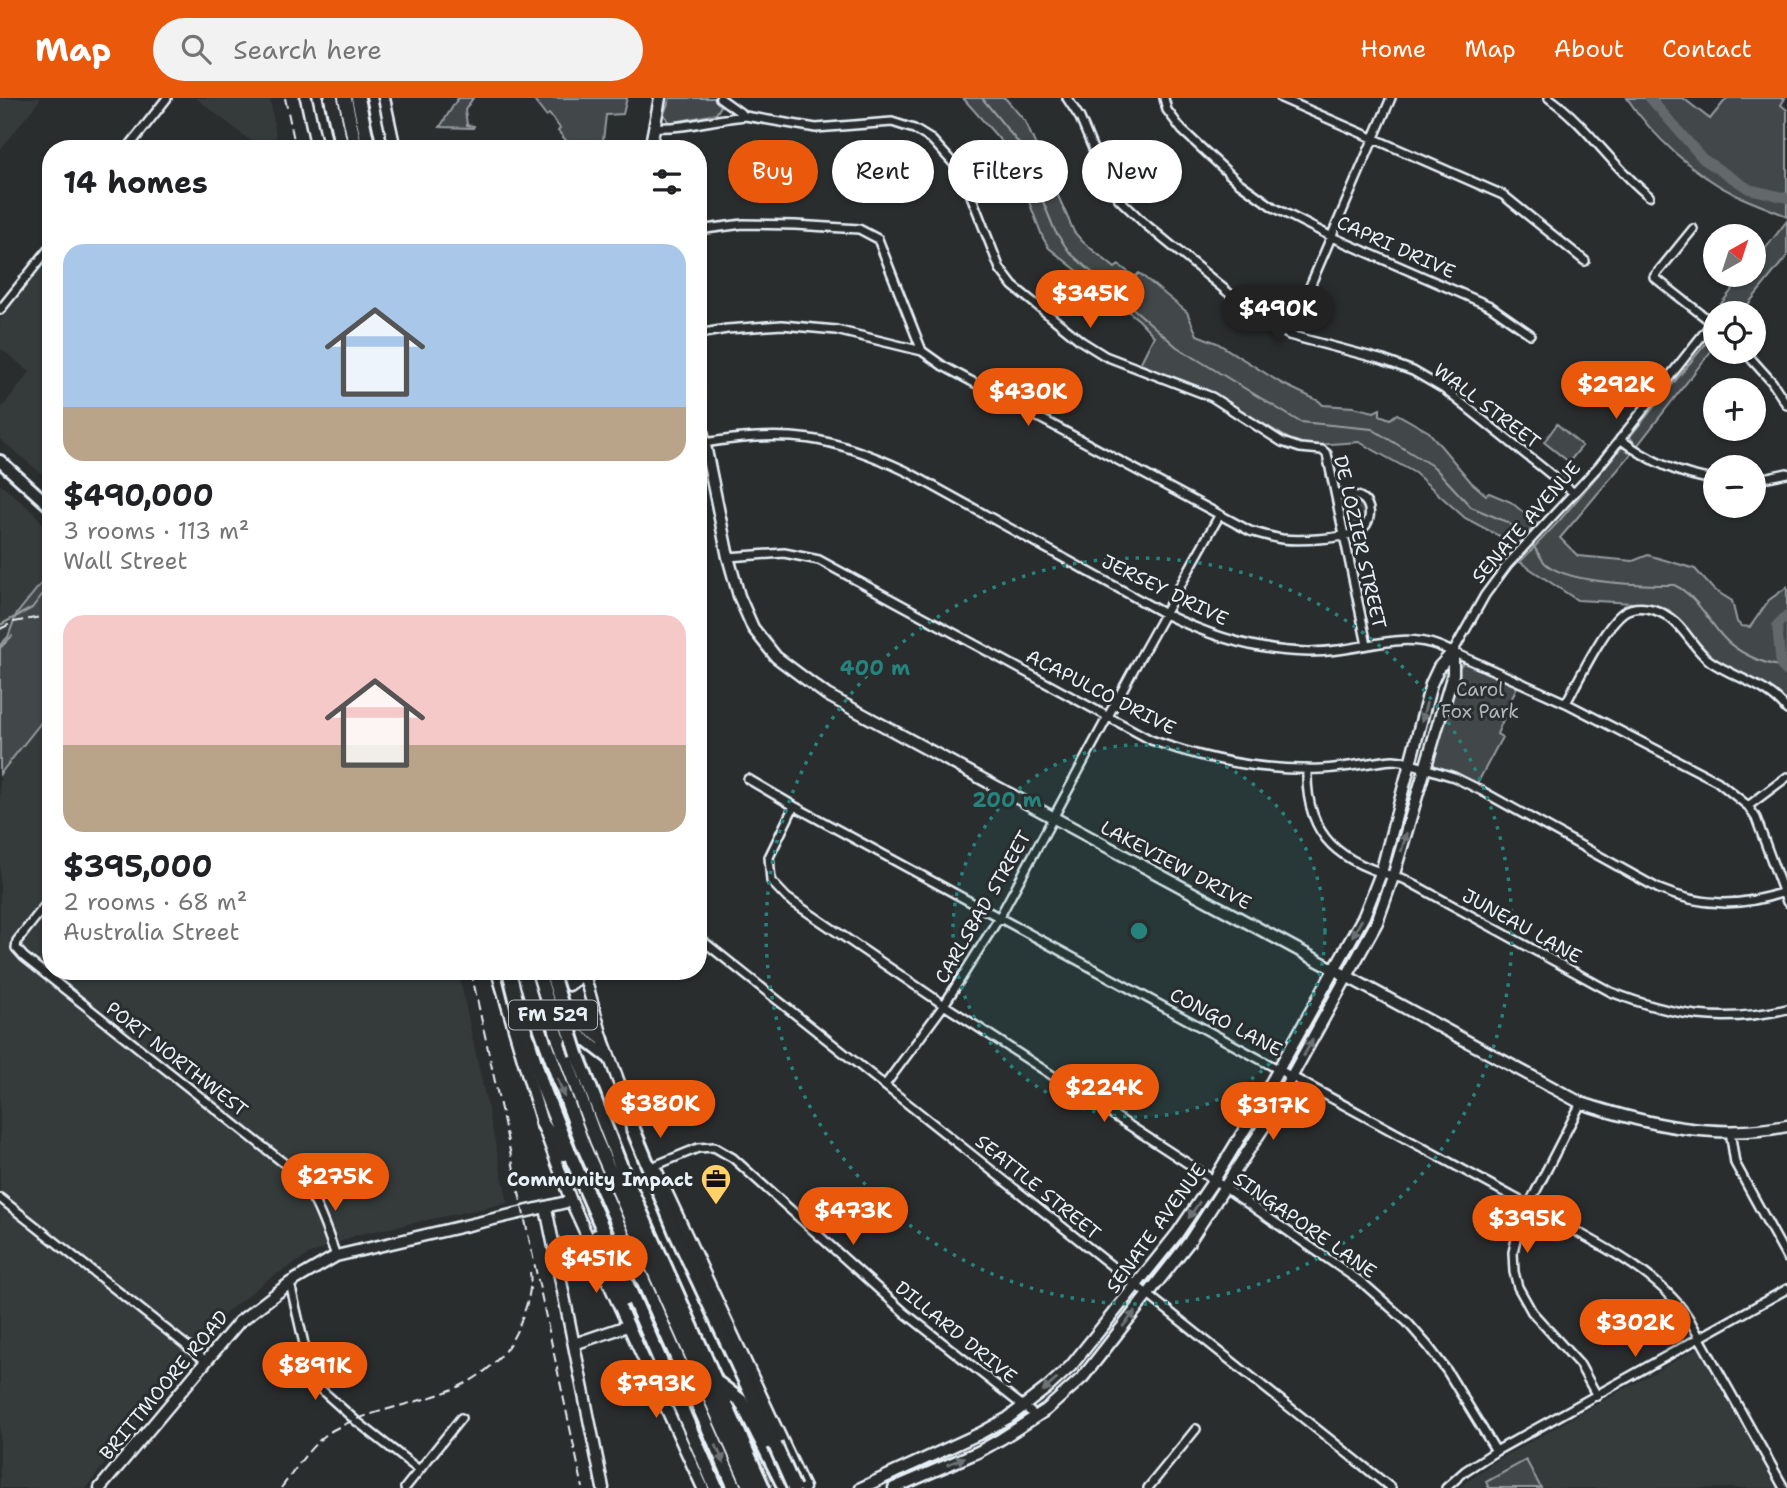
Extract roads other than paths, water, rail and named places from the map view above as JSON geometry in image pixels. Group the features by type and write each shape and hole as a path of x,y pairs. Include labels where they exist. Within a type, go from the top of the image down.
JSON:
{"highway":[{"path":"331,98 340,140"},
{"path":"345,98 354,140"},
{"path":"358,98 367,140"},
{"path":"506,980 518,1007 542,1086 562,1136 716,1488"},
{"path":"526,980 583,1145 735,1488"},
{"path":"541,980 559,1040 601,1153 750,1488"},
{"path":"553,980 577,1054 614,1151 762,1488"},
{"path":"631,1116 633,1129 676,1233 775,1445 788,1486"},
{"path":"542,1124 560,1147 615,1278 674,1403 688,1424"},
{"path":"716,1382 741,1401 788,1486"}],"main road":[{"path":"0,461 42,499"},
{"name":"FM 529","path":"513,980 609,1058"},
{"name":"FM 529","path":"515,980 603,1040"}],"street":[{"path":"134,140 167,98"},
{"path":"306,98 315,140"},
{"path":"384,98 393,140"},
{"name":"DE LOZIER STREET","path":"720,98 744,116"},
{"name":"WALL STREET","path":"1067,98 1080,118 1101,168 1119,199 1144,223 1264,322 1289,335 1383,360 1413,371 1444,389 1574,493"},
{"name":"CAPRI DRIVE","path":"1164,98 1167,110 1182,130 1238,182 1273,206 1332,237 1490,306 1530,334"},
{"path":"1281,98 1503,195 1585,261"},
{"path":"1289,335 1391,98"},
{"path":"1549,98 1567,110 1631,182 1649,196"},
{"path":"651,140 662,100"},
{"name":"DE LOZIER STREET","path":"653,127 671,128 744,116 816,128 892,122 915,129 932,140 955,165 968,188 1000,269 1013,286 1081,341 1105,356 1212,397 1282,442 1300,448 1322,450 1327,454 1367,645"},
{"path":"707,229 743,224 796,225 859,229 878,239 922,351"},
{"path":"1693,229 1654,277 1703,315"},
{"path":"0,310 42,257"},
{"path":"707,332 782,325 836,330 922,351 955,372 1250,531 1283,539 1344,535 1360,531 1368,522 1370,511 1363,500 1355,495 1336,494"},
{"name":"SENATE AVENUE","path":"861,1488 981,1433 1024,1407 1071,1366 1177,1234 1214,1180 1280,1069 1364,916 1381,873 1431,684 1438,667 1453,652 1485,595 1522,548 1574,493 1703,337"},
{"path":"1756,364 1787,405"},
{"name":"JERSEY DRIVE","path":"707,443 739,437 782,435 825,440 867,453 917,477 1165,614 1200,631 1259,648 1326,651 1408,639 1429,642 1453,652 1566,703 1717,780 1748,806 1761,830 1787,901"},
{"path":"1620,439 1638,453 1664,466 1703,479"},
{"name":"LAKEVIEW DRIVE","path":"707,472 738,596 753,628 776,657 827,695 1581,1102 1622,1116 1694,1130 1730,1131 1787,1126"},
{"path":"1766,477 1787,473"},
{"name":"CARLSBAD STREET","path":"885,1085 944,1005 999,918 1219,516"},
{"name":"ACAPULCO DRIVE","path":"728,557 784,553 819,560 1151,740 1186,752 1230,763 1307,769 1393,760 1410,763 1454,777 1482,791 1659,890 1677,897 1718,905 1759,901 1784,892"},
{"path":"1566,703 1590,659 1619,617 1633,608 1646,608 1669,617 1712,662 1772,695 1787,710"},
{"name":"SENATE AVENUE","path":"894,1488 978,1452 1037,1417 1083,1377 1189,1242 1264,1128 1377,922 1393,877 1453,674 1453,652"},
{"name":"JUNEAU LANE","path":"1307,769 1308,803 1331,846 1345,858 1404,879 1611,992 1645,1006 1685,1015 1724,1018 1787,1009"},
{"path":"1748,806 1787,777"},
{"name":"CONGO LANE","path":"748,779 1528,1205 1655,1280 1678,1303 1730,1389 1784,1488"},
{"name":"SINGAPORE LANE","path":"794,806 769,857 771,881 787,898 944,1005 1214,1180 1364,1284 1392,1307 1428,1346 1447,1371 1496,1451"},
{"name":"PORT NORTHWEST","path":"42,909 17,941 16,947 23,957 42,972"},
{"name":"SEATTLE STREET","path":"707,944 1391,1488"},
{"name":"PORT NORTHWEST","path":"52,980 290,1168 314,1197 336,1256"},
{"path":"504,980 542,1124 570,1201 703,1488"},
{"path":"584,980 631,1116 804,1488"},
{"path":"1581,1102 1520,1222 1513,1252 1514,1272 1518,1287 1532,1312 1580,1365 1597,1396"},
{"path":"1730,1131 1735,1163 1787,1258"},
{"name":"DILLARD DRIVE","path":"654,1166 698,1148 714,1147 733,1158 905,1313 1037,1417"},
{"path":"0,1198 205,1361"},
{"name":"BRITTMOORE ROAD","path":"100,1488 239,1322 290,1283 336,1256 570,1201"},
{"path":"545,1208 603,1488"},
{"path":"290,1283 316,1385 355,1420 419,1470"},
{"path":"1446,1488 1465,1471 1496,1451 1787,1289"},
{"path":"573,1344 627,1326"},
{"path":"405,1488 461,1418"},
{"path":"1148,1488 1196,1429"},
{"path":"788,1486 794,1464"}],"waterway":[{"path":"982,98 1020,145 1055,231 1070,253 1177,347 1300,422 1372,429 1434,467 1471,507 1507,522 1527,538"},
{"path":"1650,98 1703,159 1749,189 1787,198"},
{"path":"1530,542 1546,564 1572,576 1607,582 1674,585 1695,601 1734,647 1757,660 1781,666"},
{"path":"0,625 32,608 42,595"},
{"path":"1787,615 1777,625 1781,666 1787,672"},
{"path":"0,648 12,636"}],"railway":[{"path":"285,98 294,140"},
{"path":"0,629 14,622 42,617"},
{"path":"473,980 583,1488"},
{"path":"281,1488 312,1448 335,1429 361,1418 442,1393 467,1383 489,1368 508,1347 522,1318 529,1295 530,1271"}],"place":[{"name":"Community Impact","path":"716,1206"}],"park label":[{"name":"Carol Fox Park","path":"1480,700"}]}
